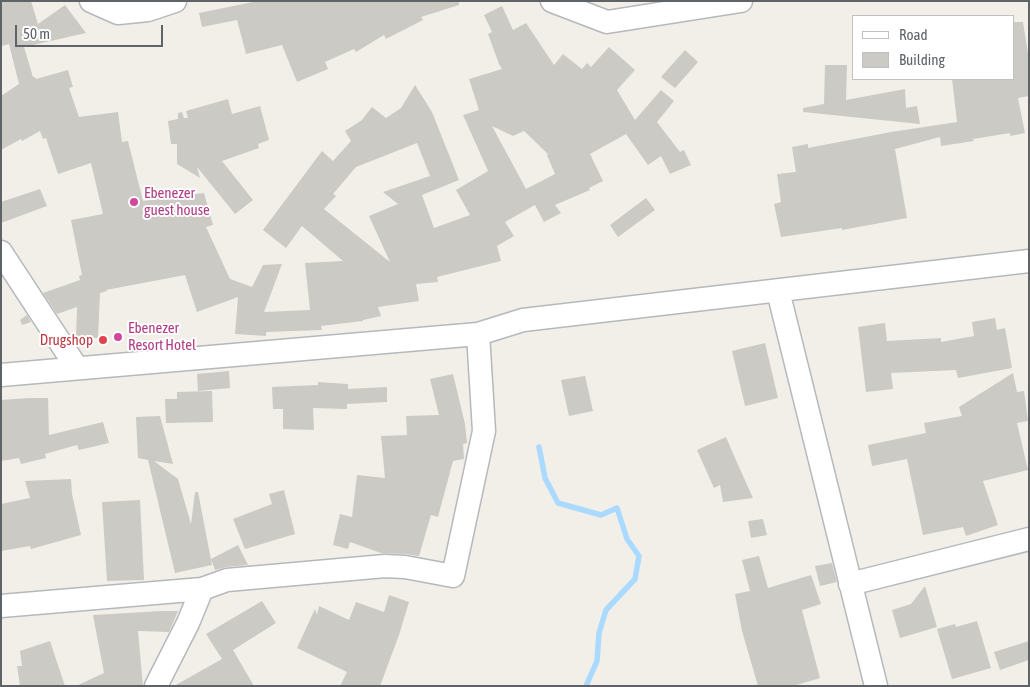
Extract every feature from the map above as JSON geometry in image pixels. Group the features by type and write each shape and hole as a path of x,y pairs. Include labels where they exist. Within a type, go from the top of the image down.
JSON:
{"street":[{"path":"91,1 118,13 148,10 176,1"},
{"path":"552,1 607,22 741,1"},
{"path":"1,252 77,368"},
{"path":"1,375 478,334 523,320 1029,261"},
{"path":"778,291 876,686"},
{"path":"1,606 202,589 226,580 385,566 405,567 453,576 484,431 478,334"},
{"path":"850,584 1029,539"},
{"path":"156,686 202,589"}],"building":[{"path":"1,1 31,1 38,24 65,5 86,33 24,47 33,77 36,79 68,70 73,87 69,88 79,117 118,112 122,142 128,141 143,201 204,193 213,225 206,227 230,279 252,287 263,265 282,264 264,312 310,310 305,263 343,261 302,226 286,248 263,230 322,151 333,161 351,141 345,131 362,120 372,107 386,118 401,108 415,85 432,112 459,180 422,195 434,228 470,215 456,190 488,171 463,115 479,110 469,79 502,69 488,34 492,32 484,15 502,6 513,30 526,23 554,65 563,54 582,69 587,63 591,67 609,47 635,70 617,90 635,120 661,90 674,101 657,122 680,152 684,150 691,165 670,174 661,156 648,165 626,134 590,154 603,181 589,188 590,190 555,205 561,213 544,222 535,205 505,222 514,236 497,246 501,261 437,277 438,282 416,284 419,301 378,307 381,316 363,321 321,326 322,330 266,332 266,336 235,334 238,297 197,312 185,275 106,290 100,293 98,338 76,337 77,307 57,314 43,293 80,280 79,276 82,275 71,220 103,214 91,163 58,174 46,138 43,139 40,131 1,150 1,96 19,84 9,44 1,46","holes":["492,126 513,136 524,131 548,154 555,174 526,189","417,143 430,176 383,192 398,204 369,216 390,262 324,209 336,196 333,194 356,167"]},
{"path":"258,1 459,1 459,5 421,17 423,20 386,39 384,35 356,52 354,49 325,62 328,69 297,82 282,45 246,54 237,20 202,27 199,13"},
{"path":"1015,22 1023,22 1029,60 1029,96 1018,98 1025,133 1010,136 1010,133 941,146 940,137 895,149 907,218 842,230 842,228 781,237 774,204 781,202 777,174 796,172 792,147 808,144 808,148 957,122 952,80 1015,80"},
{"path":"685,50 698,62 675,88 661,77"},
{"path":"825,65 847,65 846,100 905,89 906,108 917,106 920,124 803,112 803,108 824,104"},
{"path":"228,99 232,114 260,106 269,140 258,144 259,148 222,161 253,200 235,214 197,167 200,178 177,164 177,144 171,144 168,121 178,119 178,113 182,112 184,118 188,118 186,111"},
{"path":"40,189 47,206 1,223 1,202"},
{"path":"646,198 655,210 618,237 610,225"},
{"path":"27,315 31,322 22,325 20,320"},
{"path":"995,318 997,330 1005,328 1012,368 958,378 956,370 891,373 893,389 866,392 858,327 885,323 887,341 941,338 941,342 974,336 972,322"},
{"path":"765,343 778,398 745,406 732,351"},
{"path":"229,371 230,388 198,391 197,374"},
{"path":"1013,373 1017,392 1024,391 1028,421 1017,423 1028,470 983,481 998,525 966,536 963,527 923,535 907,459 872,466 868,445 926,433 924,423 962,416 959,407"},
{"path":"453,374 465,424 467,443 463,444 464,459 453,461 438,517 431,515 419,556 381,553 350,542 348,549 333,545 340,514 352,517 357,475 385,478 381,436 407,435 406,416 439,415 430,379"},
{"path":"585,376 593,411 569,416 561,380"},
{"path":"318,382 348,384 348,389 387,387 387,402 347,404 347,409 313,408 314,430 283,429 283,409 273,409 272,387 318,385"},
{"path":"212,391 213,422 166,423 165,399 177,399 177,392"},
{"path":"48,398 49,435 103,422 109,443 79,450 77,445 45,454 46,458 21,464 19,458 1,461 1,400"},
{"path":"160,416 173,464 154,461 178,479 191,524 195,492 198,492 212,565 175,573 148,460 138,458 136,417"},
{"path":"726,437 753,498 723,502 720,485 714,488 697,450"},
{"path":"71,479 72,494 81,535 31,549 30,546 1,551 1,504 30,498 25,481"},
{"path":"284,490 295,534 245,549 233,519 272,504 269,494"},
{"path":"140,500 144,580 107,581 102,502"},
{"path":"763,519 767,535 751,538 748,521"},
{"path":"238,545 248,565 215,570 211,559"},
{"path":"759,556 768,588 811,575 821,604 802,610 820,678 793,686 758,686 742,631 735,594 750,591 742,560"},
{"path":"832,563 837,582 820,586 815,566"},
{"path":"925,586 937,627 900,638 892,610 911,604"},
{"path":"389,595 409,602 380,686 340,686 347,672 297,648 315,609 317,615 319,606 349,620 356,602 384,612"},
{"path":"262,601 276,623 233,650 254,686 174,686 222,659 206,634"},
{"path":"178,611 169,632 138,631 143,686 76,686 104,673 93,615"},
{"path":"977,621 991,668 952,679 937,629 955,624 956,627"},
{"path":"50,641 65,686 20,686 17,666 22,666 20,651"},
{"path":"1029,641 1029,660 1000,670 994,652"}],"waterway":[{"path":"539,447 545,478 558,503 601,515 617,508 627,539 639,556 635,579 606,610 599,633 597,661 586,686"}],"place":[{"name":"Ebenezer guest house","path":"134,202"},
{"name":"Ebenezer Resort Hotel","path":"118,337"},
{"name":"Drugshop","path":"103,340"}]}
